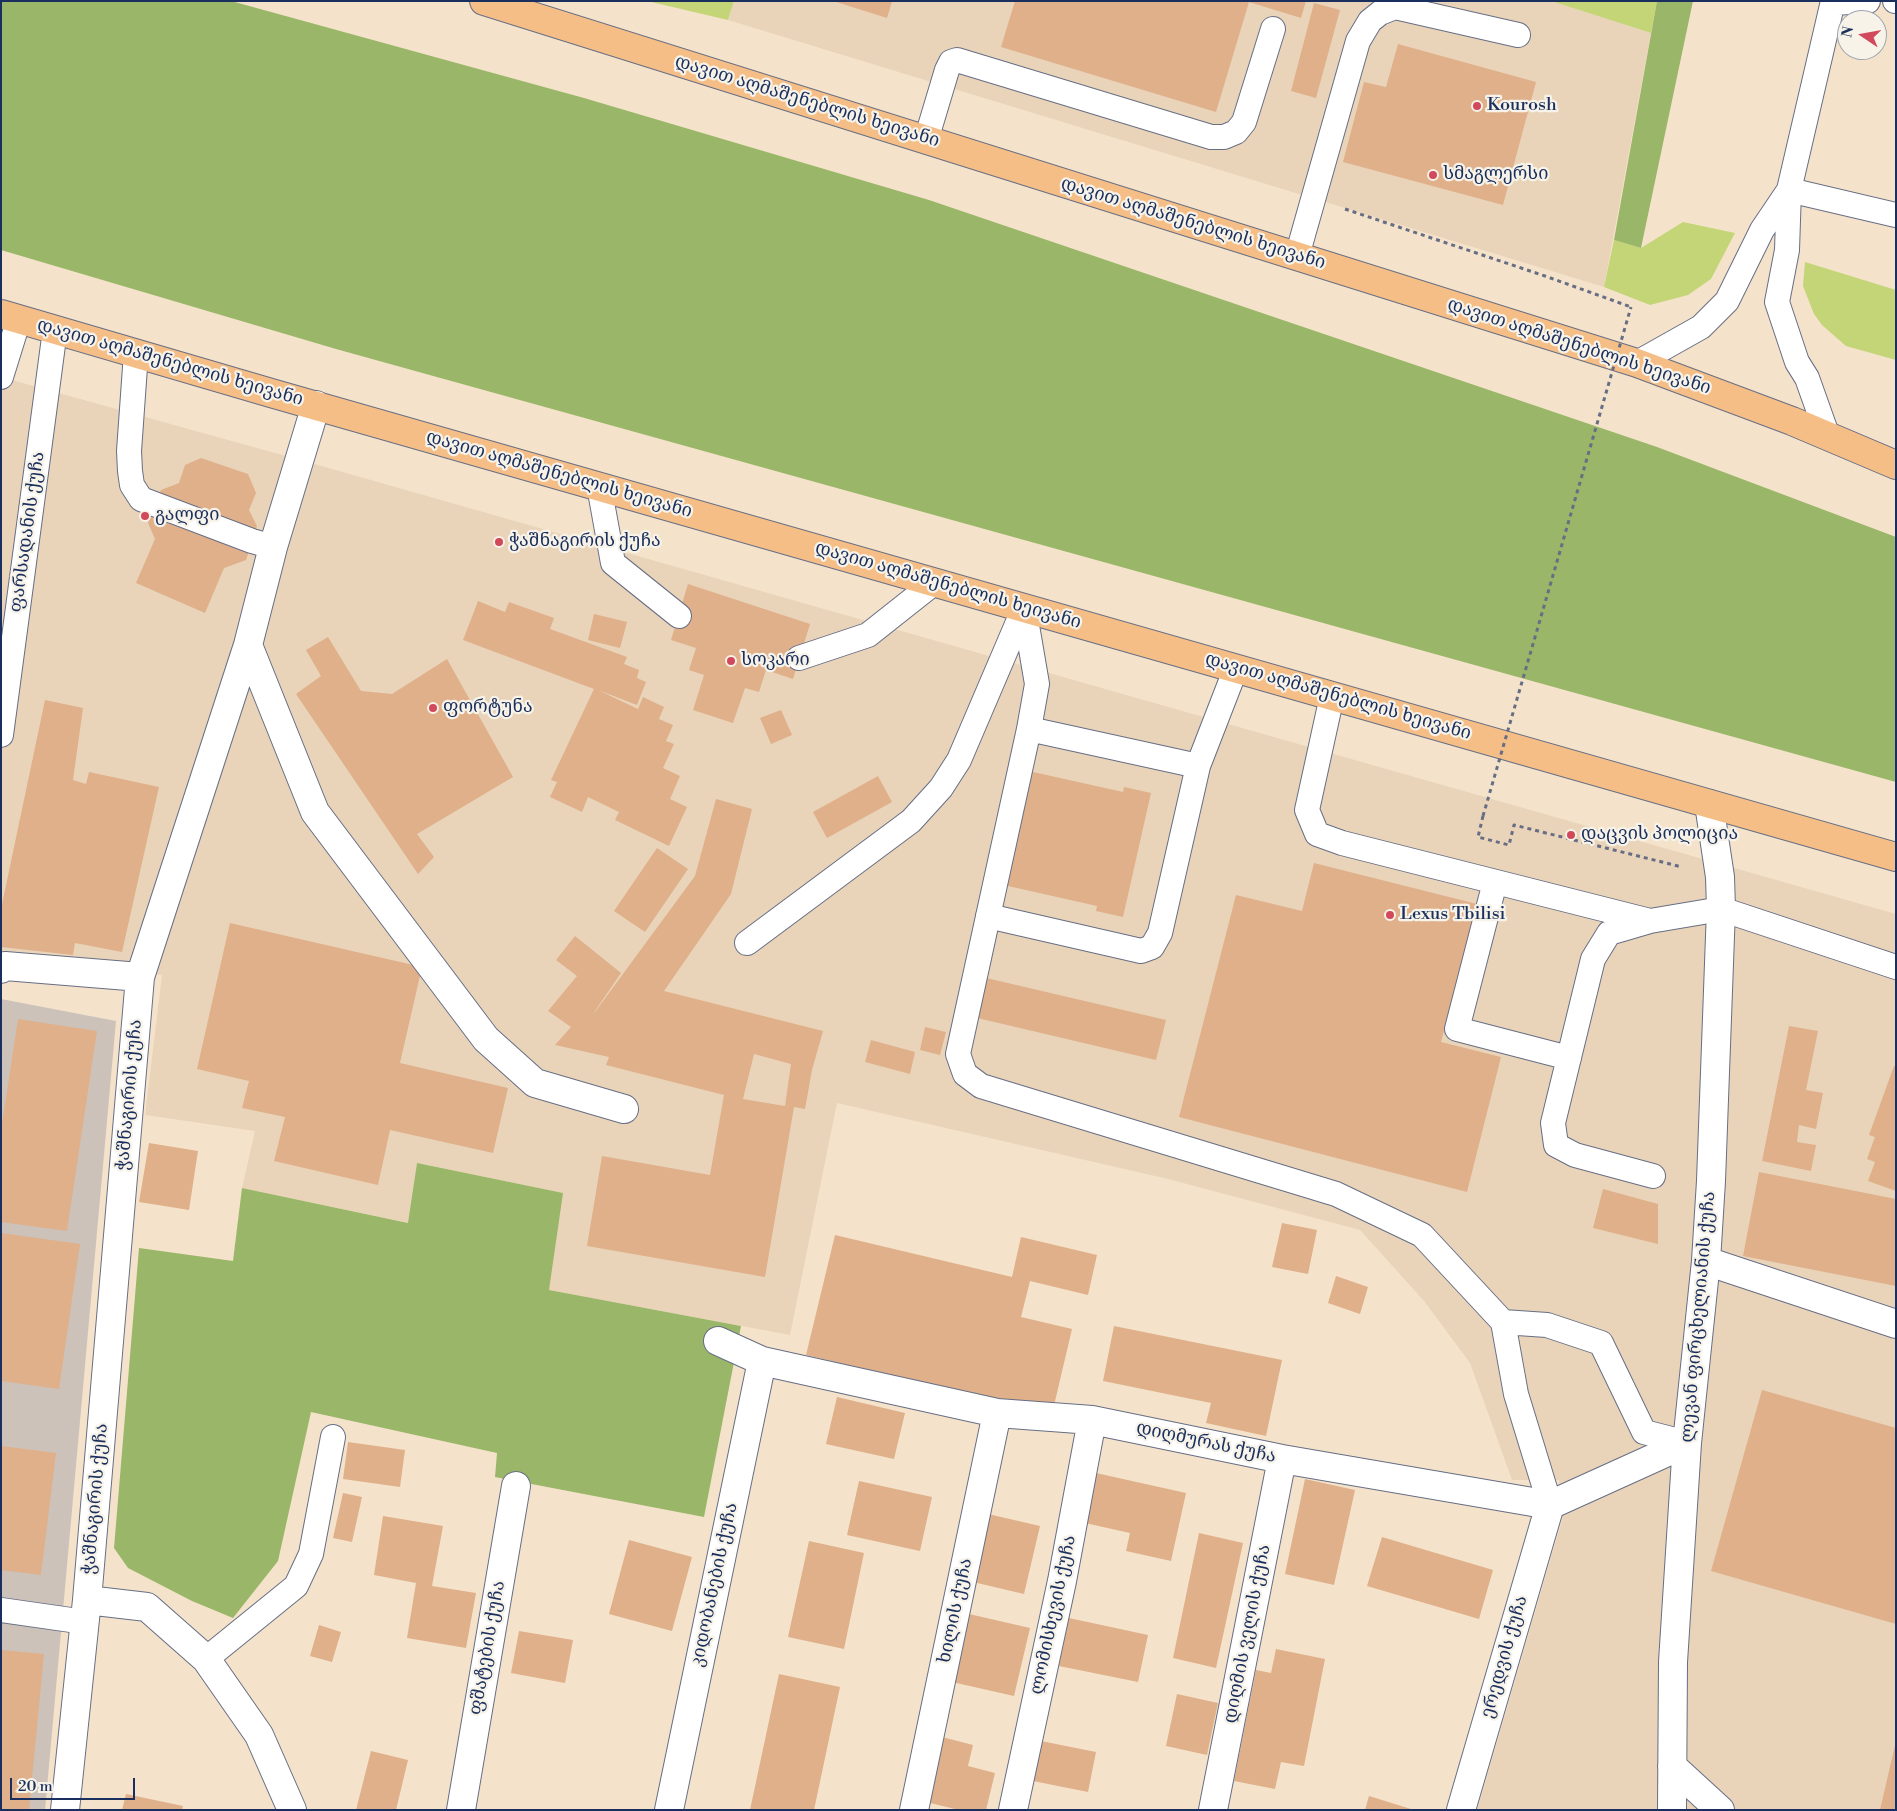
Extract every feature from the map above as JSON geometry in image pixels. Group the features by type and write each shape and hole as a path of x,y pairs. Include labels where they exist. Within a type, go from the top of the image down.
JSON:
{"highway":[{"name":"დავით აღმაშენებლის ხეივანი","path":"484,1 537,11 926,140 1637,363 1792,421 1896,465"},
{"name":"დავით აღმაშენებლის ხეივანი","path":"10,316 136,354 1896,857"}],"street":[{"name":"ჭაშნაგირის ქუჩა","path":"65,1810 86,1611 140,977 248,645 273,547 316,405"},
{"path":"248,645 315,812 486,1039 535,1083 624,1109"},
{"name":"ლევან ფირცხელიანის ქუჩა","path":"1672,1810 1673,1662 1687,1442 1706,1261 1711,1181 1721,909 1720,877 1709,804"},
{"path":"1,969 5,966 140,977"},
{"path":"1706,1261 1896,1324"},
{"name":"დიღმურას ქუჩა","path":"718,1341 762,1361 997,1413 1092,1420 1282,1459 1550,1505"},
{"name":"კიდობანების ქუჩა","path":"669,1810 762,1361"},
{"name":"ხილის ქუჩა","path":"914,1810 997,1413"},
{"name":"ლომისხევის ქუჩა","path":"1013,1810 1062,1582 1092,1420"},
{"path":"1550,1505 1687,1442"},
{"name":"დიღმის ველის ქუჩა","path":"1213,1810 1282,1459"},
{"name":"ფშატების ქუჩა","path":"461,1810 516,1486"},
{"name":"ერედვის ქუჩა","path":"1461,1810 1550,1505"},
{"path":"86,1611 147,1606 206,1659 259,1735 292,1810"},
{"path":"1672,1766 1720,1810"}],"lane":[{"path":"1828,437 1807,378 1797,362 1777,302 1787,250 1789,190 1833,2 1868,1"},
{"path":"1297,256 1358,41 1370,21 1380,13 1395,7 1518,36"},
{"path":"926,140 946,70 951,62 957,60 1211,137 1224,136 1236,132 1244,122 1273,29"},
{"path":"1789,190 1896,215"},
{"path":"1637,363 1701,327 1727,301 1762,230 1789,190"},
{"path":"1,377 10,316"},
{"name":"ფარსადანის ქუჩა","path":"1,735 55,330"},
{"path":"136,354 129,451 132,485 141,499 252,541 273,547"},
{"path":"599,486 613,563 679,616"},
{"path":"800,658 868,635 935,582"},
{"path":"1024,608 1037,684 1029,729 958,1054 964,1074 981,1086 1336,1194 1422,1235 1503,1322 1516,1394 1550,1505"},
{"path":"747,943 911,822 941,788 958,760 1024,608"},
{"path":"988,916 1141,951 1152,947 1160,932 1198,766 1236,668"},
{"path":"1332,696 1307,810 1317,834 1342,843 1650,921"},
{"path":"1029,729 1198,766"},
{"path":"1495,882 1457,1028 1569,1058"},
{"path":"1653,1176 1575,1155 1556,1144 1553,1122 1593,959 1610,933 1650,921 1721,909 1896,967"},
{"path":"1503,1322 1548,1326 1601,1343 1644,1432 1687,1442"},
{"path":"206,1659 296,1586 311,1554 333,1437"},
{"path":"1,1610 86,1611"}],"path":[{"path":"1314,198 1631,307 1478,837 1509,845 1514,825 1720,877"}],"shaded area":[{"path":"734,1 1551,1 1651,33 1604,287 728,20"},
{"path":"1,377 304,461 1896,914 1896,1810 1477,1810 1562,1520 1559,1480 1512,1480 1470,1363 1424,1301 1360,1230 1168,1179 837,1103 790,1335 548,1290 562,1193 417,1163 409,1223 242,1188 255,1131 145,1115 162,975 1,952"},
{"path":"1,999 116,1021 45,1810 1,1810"}],"green space":[{"path":"1,1 231,1 584,98 929,200 1657,447 1896,537 1896,782 336,349 1,250"},
{"path":"647,1 734,1 728,20"},
{"path":"1551,1 1657,1 1651,33"},
{"path":"1657,1 1693,1 1641,248 1614,240"},
{"path":"1683,222 1735,233 1711,279 1688,295 1650,305 1604,287 1614,240 1641,248"},
{"path":"1805,262 1896,290 1896,360 1846,346 1822,325 1814,314 1803,286"},
{"path":"417,1163 563,1193 549,1290 741,1326 704,1517 495,1477 497,1453 311,1412 278,1561 233,1618 192,1601 128,1568 114,1548 139,1248 233,1261 242,1188 408,1223"}],"building":[{"path":"833,1 892,1 887,18"},
{"path":"1015,1 1306,1 1301,18 1249,2 1216,112 1001,47"},
{"path":"1314,3 1340,10 1316,98 1291,91"},
{"path":"1398,44 1536,82 1503,205 1343,162 1364,82 1386,87"},
{"path":"201,458 248,474 256,493 249,510 257,526 246,560 224,568 205,613 136,583 155,539 148,523 161,490 179,483 185,465"},
{"path":"688,584 810,624 793,679 766,670 759,692 745,688 733,723 693,710 704,675 689,670 696,648 671,640"},
{"path":"478,601 505,612 509,602 554,618 550,629 627,657 624,664 639,670 637,678 646,682 637,705 598,690 638,709 643,697 664,707 659,719 673,725 666,741 674,744 663,768 680,776 670,799 687,807 669,846 615,820 619,812 588,797 582,812 550,797 557,782 551,780 594,689 463,640"},
{"path":"594,614 627,622 620,648 588,640"},
{"path":"328,637 361,691 392,694 447,659 513,777 417,834 434,857 418,874 296,694 321,676 306,650"},
{"path":"45,700 83,708 73,780 86,784 89,772 159,787 122,952 75,943 73,955 1,947 1,909"},
{"path":"781,710 792,735 771,744 760,718"},
{"path":"1024,770 1123,792 1124,787 1151,793 1123,917 1096,911 1097,906 999,884"},
{"path":"878,776 892,802 827,838 813,812"},
{"path":"716,799 752,809 731,894 664,991 823,1031 812,1070 805,1109 794,1107 765,1277 587,1246 602,1156 710,1175 724,1095 606,1065 609,1057 555,1045 571,1027 548,1011 577,976 556,960 575,936 621,973 593,1014 695,876","holes":["754,1054 791,1064 785,1106 743,1099"]},
{"path":"657,848 688,869 645,932 614,911"},
{"path":"1314,863 1477,904 1441,1042 1501,1057 1467,1192 1179,1117 1236,895 1302,911"},
{"path":"230,923 422,967 400,1063 508,1088 493,1153 390,1130 378,1185 274,1161 285,1117 242,1108 249,1081 197,1069"},
{"path":"982,977 1166,1020 1156,1060 973,1017"},
{"path":"18,1019 97,1031 67,1231 1,1222 1,1131"},
{"path":"1789,1026 1818,1031 1806,1090 1823,1093 1816,1129 1799,1125 1797,1142 1816,1145 1811,1171 1762,1161"},
{"path":"925,1027 946,1032 940,1055 920,1050"},
{"path":"871,1040 915,1052 910,1074 865,1062"},
{"path":"1894,1066 1896,1066 1896,1191 1868,1181 1875,1162 1867,1159 1875,1137 1869,1135"},
{"path":"149,1143 198,1151 189,1210 139,1202"},
{"path":"1759,1172 1896,1199 1896,1286 1743,1256"},
{"path":"1603,1189 1658,1204 1658,1244 1593,1228"},
{"path":"1282,1223 1317,1230 1308,1274 1272,1267"},
{"path":"1,1233 80,1244 59,1389 1,1381"},
{"path":"835,1235 1012,1277 1021,1237 1097,1255 1088,1295 1030,1281 1021,1317 1072,1329 1052,1414 806,1355"},
{"path":"1336,1276 1368,1287 1360,1314 1328,1303"},
{"path":"1114,1326 1282,1360 1266,1436 1206,1423 1211,1403 1103,1381"},
{"path":"1762,1390 1896,1428 1896,1624 1711,1571"},
{"path":"837,1397 905,1413 894,1459 826,1444"},
{"path":"348,1442 405,1450 400,1487 343,1479"},
{"path":"1,1446 56,1453 41,1575 1,1570"},
{"path":"1096,1473 1186,1493 1171,1561 1126,1551 1130,1533 1085,1523"},
{"path":"1305,1479 1355,1490 1334,1585 1285,1574"},
{"path":"859,1481 932,1497 920,1551 847,1535"},
{"path":"343,1493 362,1497 352,1542 333,1538"},
{"path":"988,1514 1040,1526 1024,1594 973,1582"},
{"path":"383,1516 443,1526 432,1586 476,1593 466,1648 407,1638 416,1583 374,1575"},
{"path":"1199,1533 1243,1543 1216,1668 1173,1658"},
{"path":"1382,1537 1493,1570 1479,1619 1367,1586"},
{"path":"629,1540 692,1557 672,1631 609,1614"},
{"path":"809,1541 864,1553 844,1649 788,1637"},
{"path":"969,1614 1030,1628 1014,1696 952,1682"},
{"path":"1069,1618 1148,1635 1138,1682 1059,1666"},
{"path":"319,1625 341,1632 332,1662 310,1656"},
{"path":"519,1631 573,1640 565,1683 511,1673"},
{"path":"1276,1649 1325,1659 1304,1766 1281,1762 1275,1789 1234,1781 1256,1670 1271,1673"},
{"path":"1,1650 44,1654 29,1810 1,1810"},
{"path":"779,1674 840,1687 814,1810 750,1810"},
{"path":"1177,1694 1218,1703 1207,1755 1166,1746"},
{"path":"942,1737 973,1745 968,1766 995,1773 986,1810 959,1810 926,1802"},
{"path":"1041,1741 1096,1752 1088,1792 1033,1781"},
{"path":"1895,1745 1896,1810 1880,1810"},
{"path":"371,1751 408,1760 396,1810 356,1810"},
{"path":"126,1794 183,1806 182,1810 122,1810"},
{"path":"1369,1796 1411,1809 1411,1810 1365,1810"}],"place":[{"name":"Kourosh","path":"1477,106"},
{"name":"სმაგლერსი","path":"1433,175"},
{"name":"გალფი","path":"145,516"},
{"name":"ჭაშნაგირის ქუჩა","path":"499,542"},
{"name":"სოკარი","path":"731,661"},
{"name":"ფორტუნა","path":"433,708"},
{"name":"დაცვის პოლიცია","path":"1571,835"},
{"name":"Lexus Tbilisi","path":"1390,915"}]}
